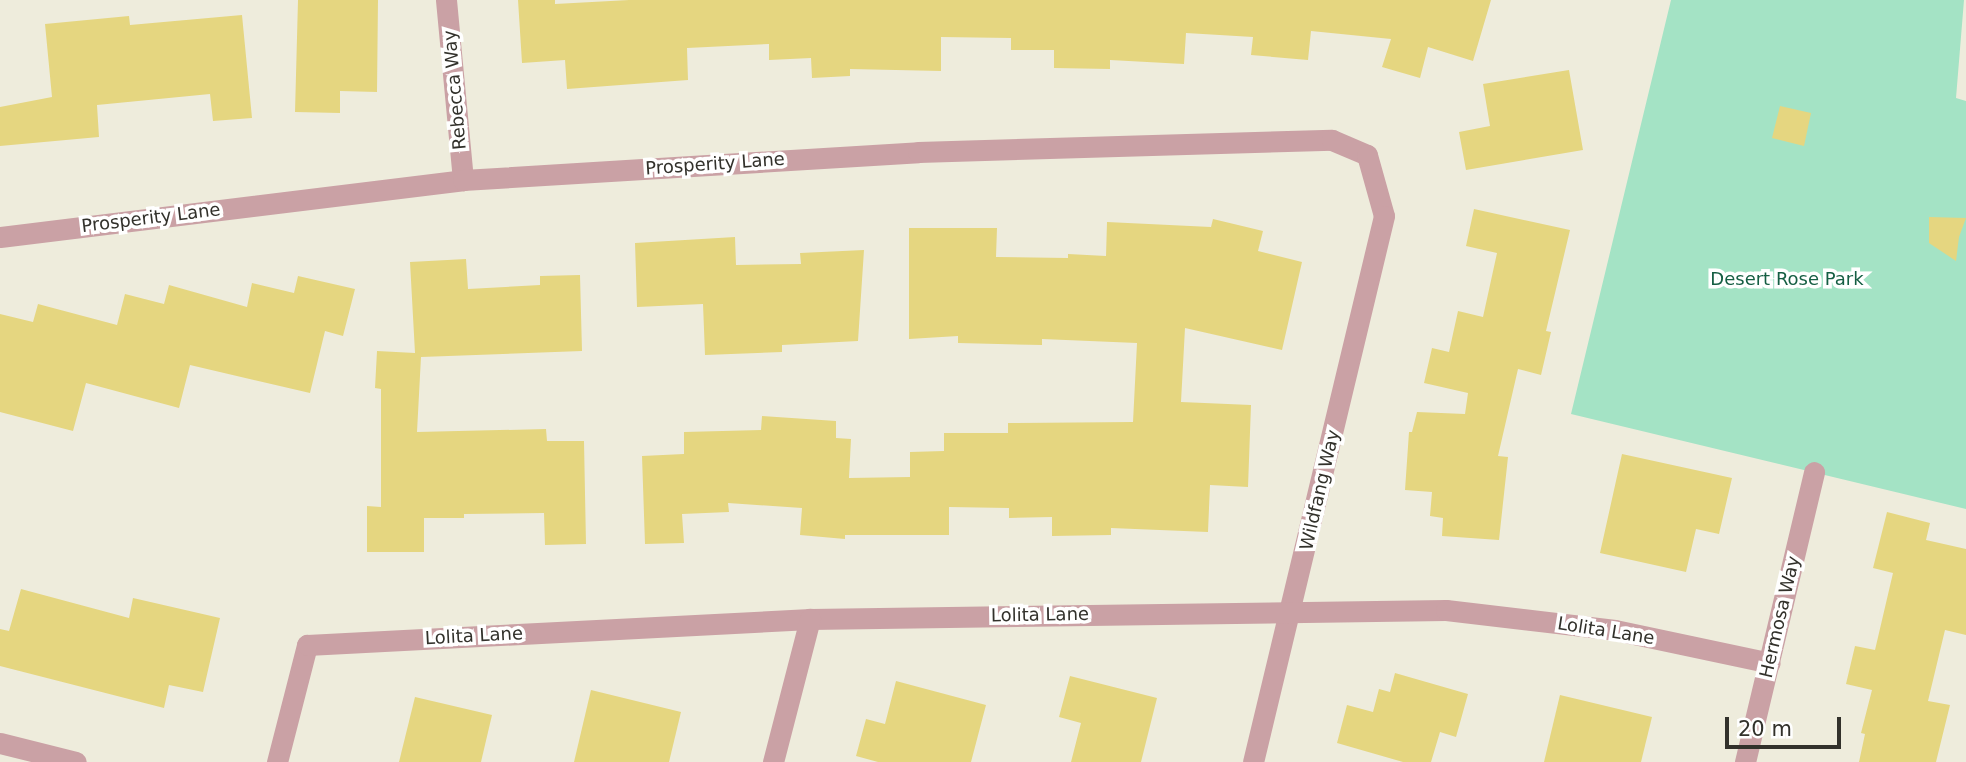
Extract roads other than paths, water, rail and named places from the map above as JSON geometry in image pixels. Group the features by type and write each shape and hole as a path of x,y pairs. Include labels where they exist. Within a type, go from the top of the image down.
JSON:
{"street":[{"name":"Rebecca Way","path":"446,0 463,180"},
{"name":"Prosperity Lane","path":"0,237 463,180 918,152 1332,140 1367,155 1384,216"},
{"name":"Wildfang Way","path":"1253,762 1292,610 1384,216"},
{"name":"Hermosa Way","path":"1745,762 1814,472"},
{"name":"Lolita Lane","path":"278,762 307,645 810,619 1292,610 1459,612 1615,630 1770,663"},
{"path":"774,762 810,619"},
{"path":"0,743 76,762"}],"park label":[{"name":"Desert Rose Park","path":"1787,279"}]}
